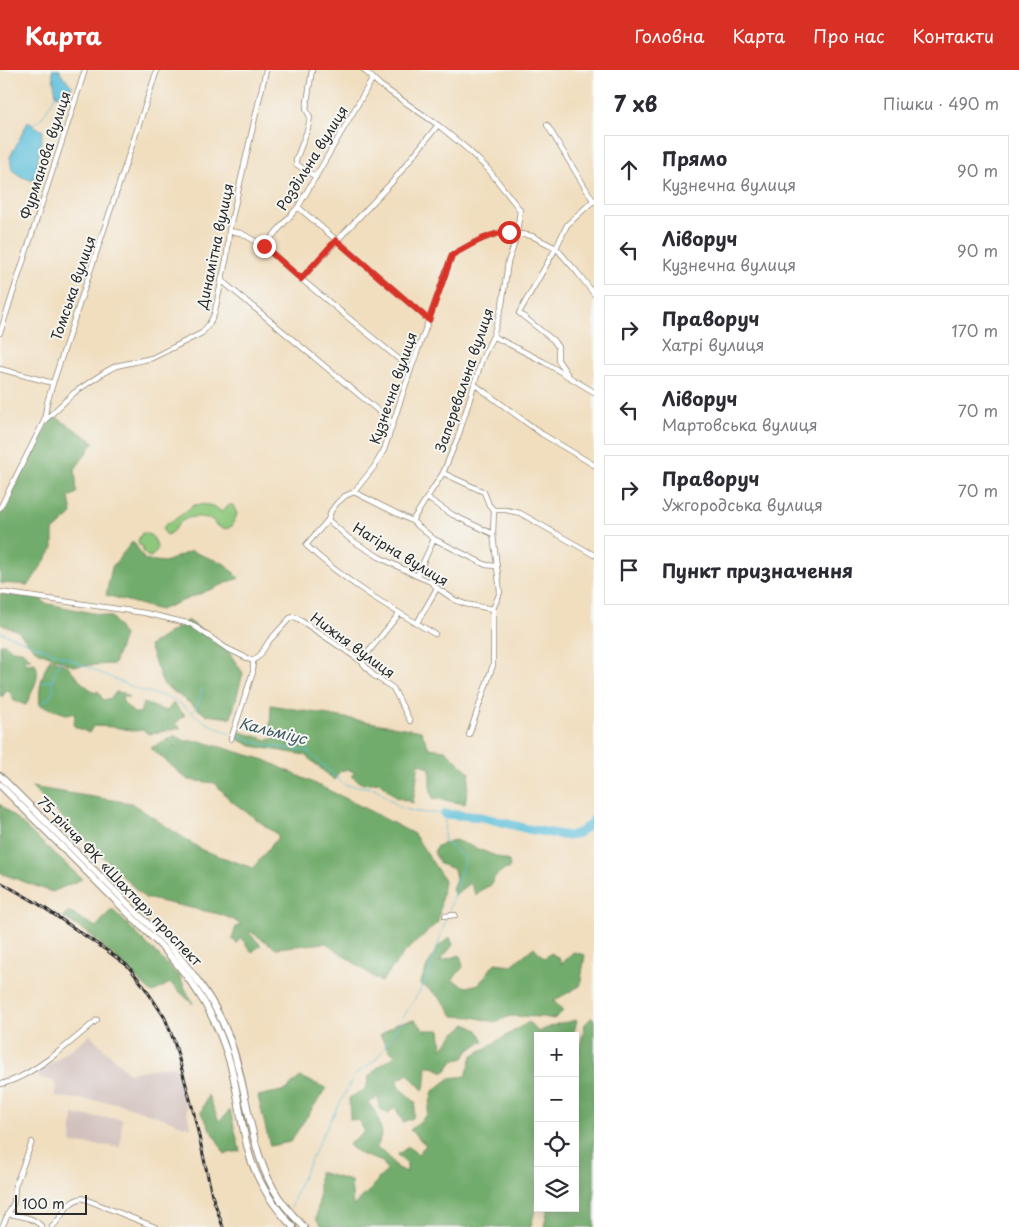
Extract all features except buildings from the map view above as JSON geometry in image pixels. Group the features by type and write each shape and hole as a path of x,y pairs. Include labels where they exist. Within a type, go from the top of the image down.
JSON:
{"main road":[{"name":"75-річчя ФК «Шахтар» проспект","path":"0,776 170,946 188,966 203,988 228,1034 238,1064 259,1156 265,1172 274,1190 292,1215 304,1227"},
{"name":"75-річчя ФК «Шахтар» проспект","path":"0,786 164,949 194,986 209,1010 230,1064 251,1159 275,1206 293,1227"}],"street":[{"name":"Фурманова вулиця","path":"0,333 85,70"},
{"name":"Томська вулиця","path":"0,508 44,421 53,383 158,70"},
{"name":"Динамітна вулиця","path":"44,421 75,392 105,372 116,366 152,358 202,333 209,324 214,315 227,256 229,231 266,70"},
{"path":"312,70 306,108 310,117 296,164 316,177"},
{"name":"Заперевальна вулиця","path":"364,70 466,148 488,169 520,210 517,234 508,262 502,305 493,336 482,358 458,436 443,473 412,521"},
{"name":"Роздільна вулиця","path":"264,246 298,207 373,78"},
{"path":"301,279 393,180 438,125"},
{"path":"547,125 594,201 567,225 519,313 553,340 558,347 558,360 570,378"},
{"path":"298,207 429,320"},
{"path":"229,231 241,233 264,246 301,279 411,369"},
{"name":"Кузнечна вулиця","path":"399,614 366,592 306,545 328,520 337,503 354,492 374,467 384,450 452,255 491,235 501,232 532,236 556,248"},
{"path":"556,248 594,294"},
{"path":"221,280 393,423"},
{"path":"493,336 544,362 594,392"},
{"path":"0,369 53,383"},
{"path":"474,384 542,434 594,465"},
{"path":"443,473 484,492 489,505 494,510 520,513 594,554"},
{"path":"354,492 412,521 434,539 486,565 496,566"},
{"path":"427,498 453,515 493,534"},
{"path":"469,735 493,665 493,609 500,592 493,534 494,510"},
{"name":"Нагірна вулиця","path":"328,520 350,538 379,556 431,582 455,600 493,609"},
{"path":"417,576 434,539"},
{"path":"417,623 438,588"},
{"path":"0,592 145,613 191,624 226,648 253,661 253,672 231,739"},
{"path":"361,661 399,614 435,634"},
{"name":"Нижня вулиця","path":"253,661 290,618 297,618 361,661 373,675 393,688 410,721"},
{"path":"445,916 455,915"},
{"path":"0,1084 8,1083 54,1056 97,1020"},
{"path":"2,1227 14,1202 15,1186 32,1142"},
{"path":"52,1227 57,1223 67,1206 75,1200 82,1198 155,1227"},
{"path":"8,1214 34,1220 42,1227"}],"shaded area":[{"path":"90,1035 129,1073 175,1065 191,1128 118,1103 55,1097 56,1086 54,1081 39,1078 36,1069 43,1066 46,1068"},
{"path":"73,1115 122,1119 120,1147 71,1143"}],"green space":[{"path":"53,415 94,442 75,469 77,493 69,497 72,514 53,531 53,548 29,585 0,583 0,515"},
{"path":"194,505 209,505 222,512 229,505 233,505 237,514 232,526 227,529 215,525 214,521 210,519 194,517 182,521 167,535 164,532 163,529 166,525"},
{"path":"142,533 151,536 156,543 157,550 151,557 144,553 142,546 139,545 138,540"},
{"path":"133,541 145,560 165,562 191,551 225,564 239,578 160,610 106,595 112,567"},
{"path":"0,594 42,599 44,603 112,617 124,636 114,664 73,666 35,650 18,631 0,624"},
{"path":"188,620 228,651 243,673 231,718 206,715 163,684 149,646"},
{"path":"0,644 5,644 12,650 22,651 31,659 22,659 28,664 35,663 37,679 26,705 14,701 7,690 3,696 0,696"},
{"path":"50,659 68,666 81,682 95,693 98,691 103,700 111,698 116,692 124,693 129,697 121,697 124,703 134,713 140,713 143,703 167,711 173,703 185,715 175,724 181,728 149,734 143,730 135,731 93,726 89,733 74,726 75,713 66,714 40,705 41,681"},
{"path":"271,705 421,731 429,748 445,750 470,773 465,804 433,798 430,787 430,768 419,763 413,803 396,797 379,782 363,784 351,776 355,773 348,769 340,771 334,780 305,755 252,746 234,737 238,731 268,740 276,738 270,734"},
{"path":"175,736 185,741 200,741 265,760 347,799 414,834 444,880 438,922 404,953 381,982 326,943 276,948 251,932 249,933 261,945 252,952 240,937 237,944 232,939 236,927 241,925 234,920 219,914 145,898 31,787 131,803 202,850 253,868 279,836 230,800 215,783 188,780 151,748"},
{"path":"0,804 82,879 52,892 0,873"},
{"path":"455,840 509,861 510,868 500,872 494,878 491,885 476,895 470,883 455,896 452,889 456,879 454,869 440,864 434,852 437,846"},
{"path":"112,909 179,976 193,1004 170,983 152,993 91,935 63,917 69,912 96,927"},
{"path":"450,937 453,945 439,962 460,955 463,967 452,980 466,987 479,984 495,963 512,965 534,947 544,958 551,953 559,958 562,964 573,952 585,955 580,986 553,1001 564,1010 554,1019 510,1016 495,1022 473,1017 453,1016 439,997 420,984 437,948"},
{"path":"592,1017 594,1019 594,1227 544,1227 547,1212 579,1212 579,1050 585,1024"},
{"path":"415,1020 424,1030 440,1030 442,1049 454,1034 466,1024 478,1030 484,1041 469,1050 464,1058 453,1061 445,1072 427,1065 426,1082 423,1090 408,1074 396,1081 403,1091 416,1103 413,1118 403,1122 395,1107 388,1114 379,1108 378,1097 369,1103 377,1115 382,1133 376,1148 387,1155 397,1168 407,1172 407,1164 397,1155 408,1147 418,1154 426,1145 410,1130 427,1115 433,1091 450,1078 466,1076 472,1056 529,1022 538,1032 534,1032 534,1212 531,1227 323,1227 316,1219 319,1199 319,1172 351,1181 353,1206 387,1171 383,1162 362,1155 348,1145 365,1132 359,1121 350,1119 349,1098 366,1089 369,1076 395,1056 380,1035 397,1023"},
{"path":"577,1020 574,1032 538,1032 557,1024"},
{"path":"300,1077 326,1088 290,1142 270,1146 258,1096 286,1090"},
{"path":"208,1095 219,1121 230,1110 240,1151 225,1154 201,1113"}],"water":[{"path":"52,70 60,70 60,73 72,86 66,96 56,95"},
{"path":"28,122 43,131 34,181 22,177 12,170 10,157"}],"waterway":[{"path":"33,125 42,118 56,95"},
{"name":"Кальміус","path":"0,632 63,656 139,690 172,698 207,723 230,734"},
{"path":"41,704 49,698 54,689 52,682 54,674 63,656"},
{"path":"42,682 52,681"},
{"path":"193,712 200,699 202,688"},
{"name":"Кальміус","path":"234,735 265,745 307,751 345,785 375,788 401,808 417,812 445,814 444,841 465,858 448,914"},
{"name":"Кальміус","path":"445,814 482,817 528,829 568,836 579,833 592,823 594,819"},
{"path":"291,1207 322,1136 355,1075 377,1059 426,981 447,917"}],"railway":[{"path":"0,882 37,903 128,966 165,1018 174,1041 194,1114 212,1195 223,1227"}],"route":[{"path":"264,246 301,279 336,240 429,320 452,255 491,235 509,232"}]}
